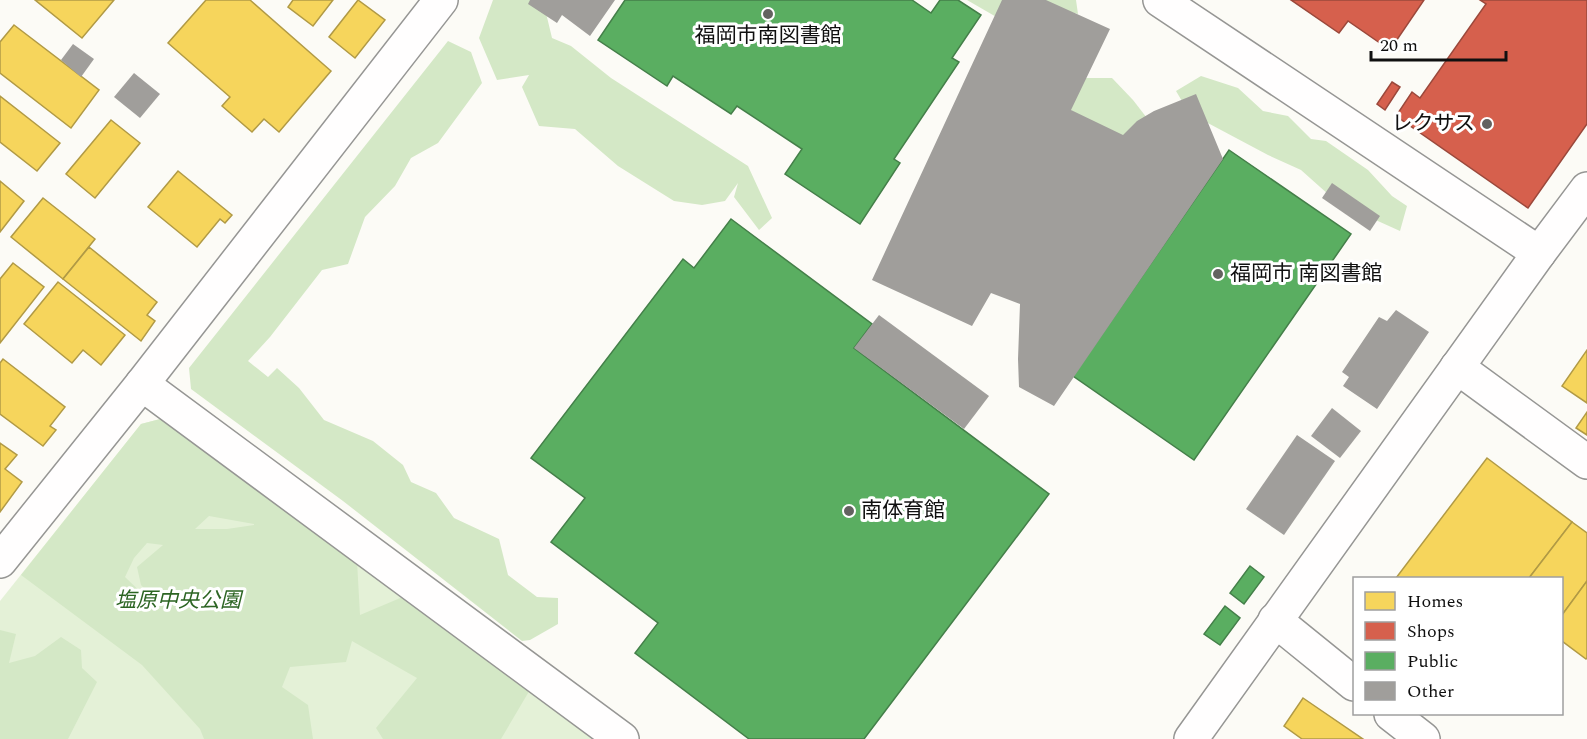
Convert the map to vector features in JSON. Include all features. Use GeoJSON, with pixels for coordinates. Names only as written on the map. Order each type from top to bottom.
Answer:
{"type":"FeatureCollection","features":[{"type":"Feature","properties":{"kind":"street"},"geometry":{"type":"LineString","coordinates":[[1160,0],[1539,253]]}},
{"type":"Feature","properties":{"kind":"street"},"geometry":{"type":"LineString","coordinates":[[0,561],[142,384],[435,2]]}},
{"type":"Feature","properties":{"kind":"street"},"geometry":{"type":"LineString","coordinates":[[1191,739],[1456,367],[1587,189]]}},
{"type":"Feature","properties":{"kind":"street"},"geometry":{"type":"LineString","coordinates":[[1456,367],[1587,462]]}},
{"type":"Feature","properties":{"kind":"street"},"geometry":{"type":"LineString","coordinates":[[142,384],[622,739]]}},
{"type":"Feature","properties":{"kind":"street"},"geometry":{"type":"LineString","coordinates":[[1275,620],[1353,683]]}},
{"type":"Feature","properties":{"kind":"street"},"geometry":{"type":"LineString","coordinates":[[1392,715],[1423,739]]}},
{"type":"Feature","properties":{"kind":"green space"},"geometry":{"type":"Polygon","coordinates":[[[493,0],[556,0],[546,13],[552,38],[571,46],[611,78],[748,166],[772,218],[759,230],[734,197],[738,183],[725,201],[702,205],[674,201],[618,166],[575,129],[539,126],[522,87],[529,75],[497,80],[479,38],[493,0]]]}},
{"type":"Feature","properties":{"kind":"green space"},"geometry":{"type":"Polygon","coordinates":[[[967,0],[1076,0],[1078,14],[1046,6],[1005,22],[967,0]]]}},
{"type":"Feature","properties":{"kind":"green space"},"geometry":{"type":"Polygon","coordinates":[[[448,41],[471,52],[482,83],[438,143],[411,158],[395,186],[365,217],[348,264],[322,270],[270,337],[248,361],[268,377],[277,368],[299,388],[324,420],[373,441],[403,465],[411,482],[436,493],[454,518],[499,539],[508,575],[537,597],[558,598],[558,624],[530,640],[522,641],[343,501],[191,389],[189,368],[448,41]]]}},
{"type":"Feature","properties":{"kind":"green space"},"geometry":{"type":"Polygon","coordinates":[[[1201,76],[1238,88],[1263,111],[1288,116],[1311,139],[1326,141],[1368,170],[1392,196],[1407,206],[1400,231],[1338,203],[1301,170],[1189,113],[1176,91],[1201,76]]]}},
{"type":"Feature","properties":{"kind":"green space"},"geometry":{"type":"Polygon","coordinates":[[[1075,78],[1112,78],[1133,100],[1157,131],[1138,158],[1047,93],[1075,78]]]}},
{"type":"Feature","properties":{"kind":"green space","name":"塩原中央公園"},"geometry":{"type":"Polygon","coordinates":[[[164,418],[603,739],[0,739],[0,601],[141,424],[164,418]]]}},
{"type":"Feature","properties":{"kind":"green space","name":"塩原中央公園"},"geometry":{"type":"Polygon","coordinates":[[[164,418],[357,561],[360,615],[405,596],[531,688],[501,739],[383,739],[376,728],[417,678],[352,641],[346,662],[290,667],[282,687],[308,705],[313,739],[204,739],[200,729],[142,665],[21,575],[141,424],[164,418]],[[209,516],[195,529],[227,529],[254,525],[254,524],[209,516]],[[147,543],[134,558],[125,577],[153,604],[158,603],[141,585],[137,567],[163,545],[147,543]]]}},
{"type":"Feature","properties":{"kind":"green space"},"geometry":{"type":"Polygon","coordinates":[[[0,630],[16,634],[9,663],[35,656],[61,637],[81,650],[82,668],[97,682],[68,739],[0,739],[0,630]]]}},
{"type":"Feature","properties":{"kind":"building: Homes"},"geometry":{"type":"Polygon","coordinates":[[[35,0],[114,0],[82,38],[35,0]]]}},
{"type":"Feature","properties":{"kind":"building: Homes"},"geometry":{"type":"Polygon","coordinates":[[[206,0],[250,0],[331,71],[279,132],[264,119],[252,132],[222,106],[230,97],[168,43],[206,0]]]}},
{"type":"Feature","properties":{"kind":"building: Homes"},"geometry":{"type":"Polygon","coordinates":[[[293,0],[333,0],[313,26],[288,7],[293,0]]]}},
{"type":"Feature","properties":{"kind":"building: Homes"},"geometry":{"type":"Polygon","coordinates":[[[358,0],[385,20],[355,58],[329,37],[358,0]]]}},
{"type":"Feature","properties":{"kind":"building: Homes"},"geometry":{"type":"Polygon","coordinates":[[[14,25],[99,90],[71,128],[0,73],[0,42],[14,25]]]}},
{"type":"Feature","properties":{"kind":"building: Homes"},"geometry":{"type":"Polygon","coordinates":[[[0,96],[60,143],[37,171],[0,142],[0,96]]]}},
{"type":"Feature","properties":{"kind":"building: Homes"},"geometry":{"type":"Polygon","coordinates":[[[111,120],[140,143],[95,198],[66,174],[111,120]]]}},
{"type":"Feature","properties":{"kind":"building: Homes"},"geometry":{"type":"Polygon","coordinates":[[[178,171],[232,215],[225,223],[220,219],[197,247],[148,207],[178,171]]]}},
{"type":"Feature","properties":{"kind":"building: Homes"},"geometry":{"type":"Polygon","coordinates":[[[0,181],[24,201],[0,232],[0,181]]]}},
{"type":"Feature","properties":{"kind":"building: Homes"},"geometry":{"type":"Polygon","coordinates":[[[43,198],[95,239],[63,279],[11,237],[43,198]]]}},
{"type":"Feature","properties":{"kind":"building: Homes"},"geometry":{"type":"Polygon","coordinates":[[[89,247],[157,302],[147,315],[155,321],[141,341],[63,279],[89,247]]]}},
{"type":"Feature","properties":{"kind":"building: Homes"},"geometry":{"type":"Polygon","coordinates":[[[13,263],[44,287],[0,343],[0,279],[13,263]]]}},
{"type":"Feature","properties":{"kind":"building: Homes"},"geometry":{"type":"Polygon","coordinates":[[[58,282],[125,335],[101,365],[83,350],[72,363],[24,324],[58,282]]]}},
{"type":"Feature","properties":{"kind":"building: Homes"},"geometry":{"type":"Polygon","coordinates":[[[1587,350],[1587,403],[1562,386],[1587,350]]]}},
{"type":"Feature","properties":{"kind":"building: Homes"},"geometry":{"type":"Polygon","coordinates":[[[3,359],[65,407],[50,426],[56,430],[43,446],[0,414],[0,363],[3,359]]]}},
{"type":"Feature","properties":{"kind":"building: Homes"},"geometry":{"type":"Polygon","coordinates":[[[1587,412],[1587,435],[1576,428],[1587,412]]]}},
{"type":"Feature","properties":{"kind":"building: Homes"},"geometry":{"type":"Polygon","coordinates":[[[0,443],[17,455],[5,469],[22,482],[0,512],[0,443]]]}},
{"type":"Feature","properties":{"kind":"building: Homes"},"geometry":{"type":"Polygon","coordinates":[[[1487,458],[1572,522],[1530,577],[1397,577],[1487,458]]]}},
{"type":"Feature","properties":{"kind":"building: Homes"},"geometry":{"type":"Polygon","coordinates":[[[1572,522],[1587,533],[1587,581],[1563,614],[1563,577],[1530,577],[1572,522]]]}},
{"type":"Feature","properties":{"kind":"building: Homes"},"geometry":{"type":"Polygon","coordinates":[[[1587,581],[1586,659],[1563,642],[1563,614],[1587,581]]]}},
{"type":"Feature","properties":{"kind":"building: Homes"},"geometry":{"type":"Polygon","coordinates":[[[1303,698],[1363,739],[1302,739],[1284,726],[1303,698]]]}},
{"type":"Feature","properties":{"kind":"building: Shops"},"geometry":{"type":"Polygon","coordinates":[[[1291,0],[1424,0],[1390,50],[1348,21],[1339,33],[1291,0]]]}},
{"type":"Feature","properties":{"kind":"building: Shops","name":"レクサス"},"geometry":{"type":"Polygon","coordinates":[[[1480,0],[1587,0],[1587,124],[1528,208],[1396,116],[1412,92],[1420,98],[1486,4],[1480,0]]]}},
{"type":"Feature","properties":{"kind":"building: Shops"},"geometry":{"type":"Polygon","coordinates":[[[1392,82],[1400,87],[1385,110],[1377,104],[1392,82]]]}},
{"type":"Feature","properties":{"kind":"building: Public"},"geometry":{"type":"Polygon","coordinates":[[[625,0],[912,0],[931,13],[940,0],[958,0],[981,15],[952,58],[959,62],[894,159],[900,163],[860,224],[785,174],[802,149],[737,106],[731,114],[673,76],[667,86],[598,40],[625,0]]]}},
{"type":"Feature","properties":{"kind":"building: Public"},"geometry":{"type":"Polygon","coordinates":[[[1229,150],[1351,234],[1194,460],[1073,376],[1229,150]]]}},
{"type":"Feature","properties":{"kind":"building: Public"},"geometry":{"type":"Polygon","coordinates":[[[731,219],[872,324],[854,348],[1049,494],[864,739],[749,739],[635,653],[658,623],[551,542],[585,498],[531,458],[683,259],[694,268],[731,219]]]}},
{"type":"Feature","properties":{"kind":"building: Public"},"geometry":{"type":"Polygon","coordinates":[[[1250,566],[1264,577],[1244,604],[1230,593],[1250,566]]]}},
{"type":"Feature","properties":{"kind":"building: Public"},"geometry":{"type":"Polygon","coordinates":[[[1225,606],[1240,618],[1220,645],[1204,634],[1225,606]]]}},
{"type":"Feature","properties":{"kind":"building: Other"},"geometry":{"type":"Polygon","coordinates":[[[530,0],[615,0],[590,36],[562,15],[557,23],[528,4],[530,0]]]}},
{"type":"Feature","properties":{"kind":"building: Other"},"geometry":{"type":"Polygon","coordinates":[[[1002,0],[1046,0],[1110,29],[1071,110],[1123,135],[1137,121],[1154,111],[1196,94],[1223,159],[1054,406],[1019,387],[1020,304],[991,293],[972,326],[872,280],[1002,0]]]}},
{"type":"Feature","properties":{"kind":"building: Other"},"geometry":{"type":"Polygon","coordinates":[[[73,44],[94,59],[81,77],[61,60],[73,44]]]}},
{"type":"Feature","properties":{"kind":"building: Other"},"geometry":{"type":"Polygon","coordinates":[[[134,73],[160,94],[140,118],[114,97],[134,73]]]}},
{"type":"Feature","properties":{"kind":"building: Other"},"geometry":{"type":"Polygon","coordinates":[[[1332,183],[1380,216],[1370,231],[1322,198],[1332,183]]]}},
{"type":"Feature","properties":{"kind":"building: Other"},"geometry":{"type":"Polygon","coordinates":[[[1396,310],[1429,332],[1377,409],[1343,386],[1349,377],[1342,372],[1379,317],[1387,321],[1396,310]]]}},
{"type":"Feature","properties":{"kind":"building: Other"},"geometry":{"type":"Polygon","coordinates":[[[879,315],[989,396],[964,429],[854,348],[879,315]]]}},
{"type":"Feature","properties":{"kind":"building: Other"},"geometry":{"type":"Polygon","coordinates":[[[1332,408],[1361,431],[1340,458],[1311,436],[1332,408]]]}},
{"type":"Feature","properties":{"kind":"building: Other"},"geometry":{"type":"Polygon","coordinates":[[[1297,435],[1335,461],[1284,535],[1246,509],[1297,435]]]}},
{"type":"Feature","properties":{"kind":"place","name":"福岡市南図書館"},"geometry":{"type":"Point","coordinates":[768,14]}},
{"type":"Feature","properties":{"kind":"place","name":"レクサス"},"geometry":{"type":"Point","coordinates":[1487,124]}},
{"type":"Feature","properties":{"kind":"place","name":"福岡市 南図書館"},"geometry":{"type":"Point","coordinates":[1218,274]}},
{"type":"Feature","properties":{"kind":"place","name":"南体育館"},"geometry":{"type":"Point","coordinates":[849,511]}}]}
